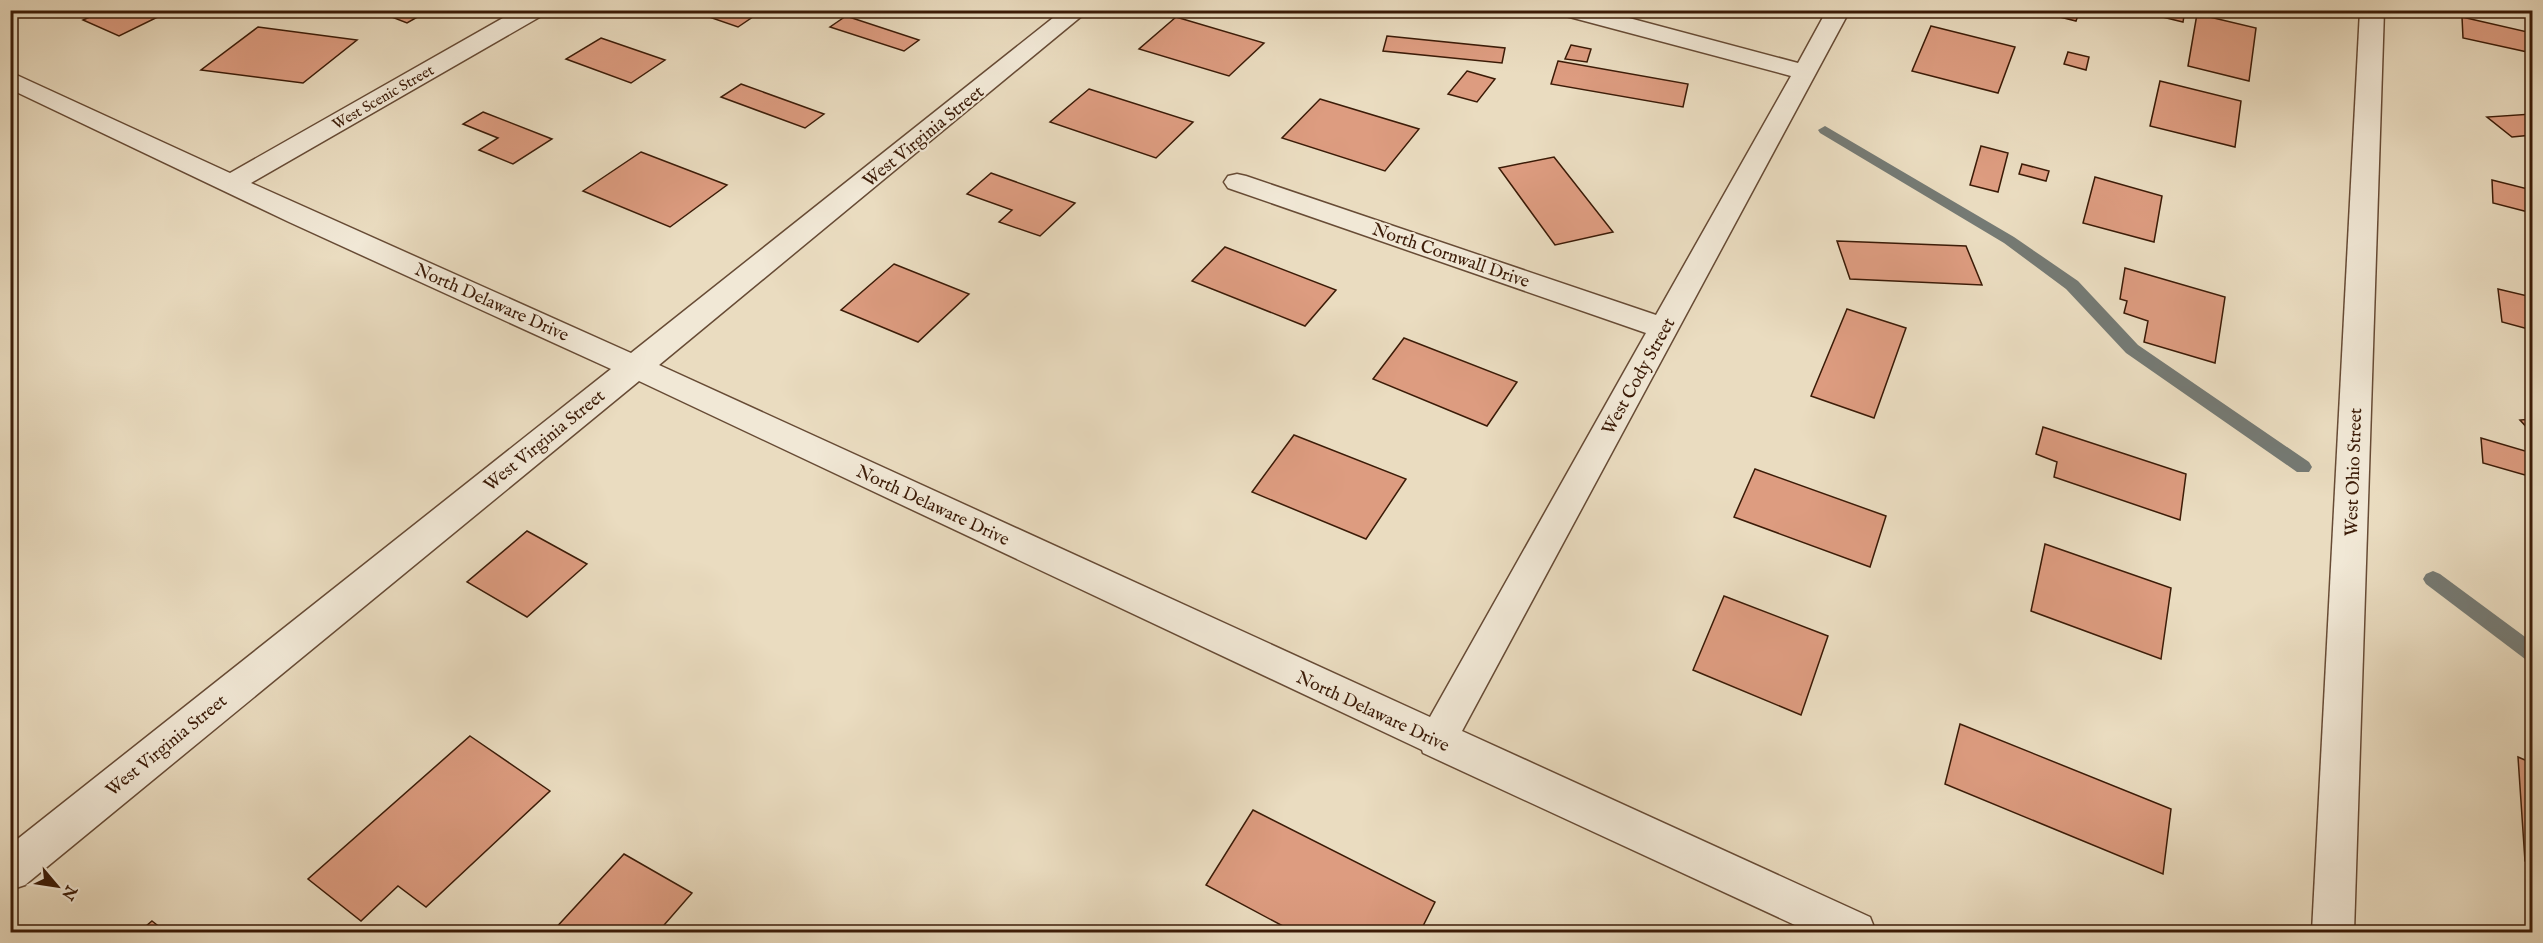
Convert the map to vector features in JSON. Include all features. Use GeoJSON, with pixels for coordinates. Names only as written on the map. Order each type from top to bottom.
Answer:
{"type":"FeatureCollection","features":[{"type":"Feature","properties":{"kind":"street","name":"West Scenic Street"},"geometry":{"type":"LineString","coordinates":[[231,183],[536,10]]}},
{"type":"Feature","properties":{"kind":"street","name":"West Virginia Street"},"geometry":{"type":"LineString","coordinates":[[10,871],[1078,10]]}},
{"type":"Feature","properties":{"kind":"street"},"geometry":{"type":"LineString","coordinates":[[1570,10],[1805,72]]}},
{"type":"Feature","properties":{"kind":"street","name":"West Cody Street"},"geometry":{"type":"LineString","coordinates":[[1437,741],[1839,10]]}},
{"type":"Feature","properties":{"kind":"street","name":"West Ohio Street"},"geometry":{"type":"LineString","coordinates":[[2333,933],[2372,10]]}},
{"type":"Feature","properties":{"kind":"street","name":"North Delaware Drive"},"geometry":{"type":"LineString","coordinates":[[10,79],[1855,933]]}},
{"type":"Feature","properties":{"kind":"street","name":"North Cornwall Drive"},"geometry":{"type":"LineString","coordinates":[[1237,182],[1664,328]]}},
{"type":"Feature","properties":{"kind":"building"},"geometry":{"type":"Polygon","coordinates":[[[105,10],[172,10],[119,36],[83,20],[105,10]]]}},
{"type":"Feature","properties":{"kind":"building"},"geometry":{"type":"Polygon","coordinates":[[[374,10],[430,10],[407,23],[374,10]]]}},
{"type":"Feature","properties":{"kind":"building"},"geometry":{"type":"Polygon","coordinates":[[[689,10],[763,10],[738,27],[689,10]]]}},
{"type":"Feature","properties":{"kind":"building"},"geometry":{"type":"Polygon","coordinates":[[[2032,10],[2080,10],[2076,21],[2032,10]]]}},
{"type":"Feature","properties":{"kind":"building"},"geometry":{"type":"Polygon","coordinates":[[[2159,10],[2185,10],[2183,22],[2158,16],[2159,10]]]}},
{"type":"Feature","properties":{"kind":"building"},"geometry":{"type":"Polygon","coordinates":[[[2197,14],[2256,28],[2249,81],[2188,66],[2197,14]]]}},
{"type":"Feature","properties":{"kind":"building"},"geometry":{"type":"Polygon","coordinates":[[[846,16],[919,40],[904,51],[830,27],[846,16]]]}},
{"type":"Feature","properties":{"kind":"building"},"geometry":{"type":"Polygon","coordinates":[[[1176,17],[1264,43],[1229,76],[1139,49],[1176,17]]]}},
{"type":"Feature","properties":{"kind":"building"},"geometry":{"type":"Polygon","coordinates":[[[2462,17],[2532,33],[2532,53],[2463,38],[2462,17]]]}},
{"type":"Feature","properties":{"kind":"building"},"geometry":{"type":"Polygon","coordinates":[[[1931,26],[2015,47],[1998,93],[1912,71],[1931,26]]]}},
{"type":"Feature","properties":{"kind":"building"},"geometry":{"type":"Polygon","coordinates":[[[258,27],[357,40],[303,83],[201,70],[258,27]]]}},
{"type":"Feature","properties":{"kind":"building"},"geometry":{"type":"Polygon","coordinates":[[[1387,36],[1505,48],[1502,63],[1383,51],[1387,36]]]}},
{"type":"Feature","properties":{"kind":"building"},"geometry":{"type":"Polygon","coordinates":[[[601,38],[665,60],[631,83],[566,59],[601,38]]]}},
{"type":"Feature","properties":{"kind":"building"},"geometry":{"type":"Polygon","coordinates":[[[1571,45],[1591,49],[1587,62],[1565,59],[1571,45]]]}},
{"type":"Feature","properties":{"kind":"building"},"geometry":{"type":"Polygon","coordinates":[[[2068,52],[2089,57],[2086,70],[2064,64],[2068,52]]]}},
{"type":"Feature","properties":{"kind":"building"},"geometry":{"type":"Polygon","coordinates":[[[1558,61],[1688,84],[1683,107],[1551,84],[1558,61]]]}},
{"type":"Feature","properties":{"kind":"building"},"geometry":{"type":"Polygon","coordinates":[[[1467,71],[1495,79],[1477,102],[1448,94],[1467,71]]]}},
{"type":"Feature","properties":{"kind":"building"},"geometry":{"type":"Polygon","coordinates":[[[2160,81],[2241,101],[2235,147],[2150,126],[2160,81]]]}},
{"type":"Feature","properties":{"kind":"building"},"geometry":{"type":"Polygon","coordinates":[[[741,84],[824,114],[805,128],[721,97],[741,84]]]}},
{"type":"Feature","properties":{"kind":"building"},"geometry":{"type":"Polygon","coordinates":[[[1089,89],[1193,122],[1156,158],[1050,122],[1089,89]]]}},
{"type":"Feature","properties":{"kind":"building"},"geometry":{"type":"Polygon","coordinates":[[[1320,99],[1419,129],[1385,171],[1282,138],[1320,99]]]}},
{"type":"Feature","properties":{"kind":"building"},"geometry":{"type":"Polygon","coordinates":[[[483,112],[552,139],[513,164],[479,150],[498,138],[463,124],[483,112]]]}},
{"type":"Feature","properties":{"kind":"building"},"geometry":{"type":"Polygon","coordinates":[[[2532,114],[2532,135],[2512,137],[2487,117],[2532,114]]]}},
{"type":"Feature","properties":{"kind":"building"},"geometry":{"type":"Polygon","coordinates":[[[1981,146],[2008,153],[1998,192],[1970,185],[1981,146]]]}},
{"type":"Feature","properties":{"kind":"building"},"geometry":{"type":"Polygon","coordinates":[[[641,152],[727,185],[670,227],[583,191],[641,152]]]}},
{"type":"Feature","properties":{"kind":"building"},"geometry":{"type":"Polygon","coordinates":[[[1554,157],[1613,232],[1555,245],[1499,168],[1554,157]]]}},
{"type":"Feature","properties":{"kind":"building"},"geometry":{"type":"Polygon","coordinates":[[[2022,164],[2049,171],[2046,181],[2019,174],[2022,164]]]}},
{"type":"Feature","properties":{"kind":"building"},"geometry":{"type":"Polygon","coordinates":[[[991,173],[1075,203],[1040,236],[999,222],[1012,210],[967,194],[991,173]]]}},
{"type":"Feature","properties":{"kind":"building"},"geometry":{"type":"Polygon","coordinates":[[[2095,177],[2162,196],[2154,242],[2083,223],[2095,177]]]}},
{"type":"Feature","properties":{"kind":"building"},"geometry":{"type":"Polygon","coordinates":[[[2492,180],[2532,190],[2532,213],[2493,203],[2492,180]]]}},
{"type":"Feature","properties":{"kind":"building"},"geometry":{"type":"Polygon","coordinates":[[[1837,241],[1966,246],[1982,285],[1850,279],[1837,241]]]}},
{"type":"Feature","properties":{"kind":"building"},"geometry":{"type":"Polygon","coordinates":[[[1225,247],[1336,290],[1305,326],[1192,281],[1225,247]]]}},
{"type":"Feature","properties":{"kind":"building"},"geometry":{"type":"Polygon","coordinates":[[[894,264],[969,294],[918,342],[841,310],[894,264]]]}},
{"type":"Feature","properties":{"kind":"building"},"geometry":{"type":"Polygon","coordinates":[[[2125,268],[2225,297],[2215,363],[2144,342],[2148,321],[2124,313],[2127,301],[2120,299],[2125,268]]]}},
{"type":"Feature","properties":{"kind":"building"},"geometry":{"type":"Polygon","coordinates":[[[2498,289],[2532,297],[2532,330],[2502,322],[2498,289]]]}},
{"type":"Feature","properties":{"kind":"building"},"geometry":{"type":"Polygon","coordinates":[[[1847,309],[1906,328],[1874,418],[1811,396],[1847,309]]]}},
{"type":"Feature","properties":{"kind":"building"},"geometry":{"type":"Polygon","coordinates":[[[1404,338],[1517,382],[1487,426],[1373,379],[1404,338]]]}},
{"type":"Feature","properties":{"kind":"building"},"geometry":{"type":"Polygon","coordinates":[[[2532,419],[2532,433],[2520,420],[2532,419]]]}},
{"type":"Feature","properties":{"kind":"building"},"geometry":{"type":"Polygon","coordinates":[[[2043,427],[2186,474],[2180,520],[2054,477],[2057,462],[2036,454],[2043,427]]]}},
{"type":"Feature","properties":{"kind":"building"},"geometry":{"type":"Polygon","coordinates":[[[1294,435],[1406,479],[1366,539],[1252,492],[1294,435]]]}},
{"type":"Feature","properties":{"kind":"building"},"geometry":{"type":"Polygon","coordinates":[[[2481,438],[2532,453],[2532,477],[2483,463],[2481,438]]]}},
{"type":"Feature","properties":{"kind":"building"},"geometry":{"type":"Polygon","coordinates":[[[1755,469],[1886,516],[1870,567],[1734,517],[1755,469]]]}},
{"type":"Feature","properties":{"kind":"building"},"geometry":{"type":"Polygon","coordinates":[[[527,531],[587,564],[527,617],[467,582],[527,531]]]}},
{"type":"Feature","properties":{"kind":"building"},"geometry":{"type":"Polygon","coordinates":[[[2045,544],[2171,588],[2161,659],[2031,611],[2045,544]]]}},
{"type":"Feature","properties":{"kind":"building"},"geometry":{"type":"Polygon","coordinates":[[[1724,596],[1828,636],[1801,715],[1693,670],[1724,596]]]}},
{"type":"Feature","properties":{"kind":"building"},"geometry":{"type":"Polygon","coordinates":[[[1960,724],[2171,809],[2163,874],[1945,784],[1960,724]]]}},
{"type":"Feature","properties":{"kind":"building"},"geometry":{"type":"Polygon","coordinates":[[[470,736],[550,791],[426,907],[398,886],[361,921],[308,879],[470,736]]]}},
{"type":"Feature","properties":{"kind":"building"},"geometry":{"type":"Polygon","coordinates":[[[2518,757],[2532,763],[2532,864],[2525,861],[2518,757]]]}},
{"type":"Feature","properties":{"kind":"building"},"geometry":{"type":"Polygon","coordinates":[[[1253,810],[1435,902],[1420,932],[1294,932],[1206,885],[1253,810]]]}},
{"type":"Feature","properties":{"kind":"building"},"geometry":{"type":"Polygon","coordinates":[[[624,854],[692,893],[658,932],[552,932],[624,854]]]}},
{"type":"Feature","properties":{"kind":"building"},"geometry":{"type":"Polygon","coordinates":[[[152,921],[166,932],[139,932],[152,921]]]}},
{"type":"Feature","properties":{"kind":"waterway"},"geometry":{"type":"LineString","coordinates":[[1825,130],[2009,240],[2072,285],[2132,349],[2303,467]]}},
{"type":"Feature","properties":{"kind":"waterway"},"geometry":{"type":"LineString","coordinates":[[2433,579],[2532,653]]}}]}
